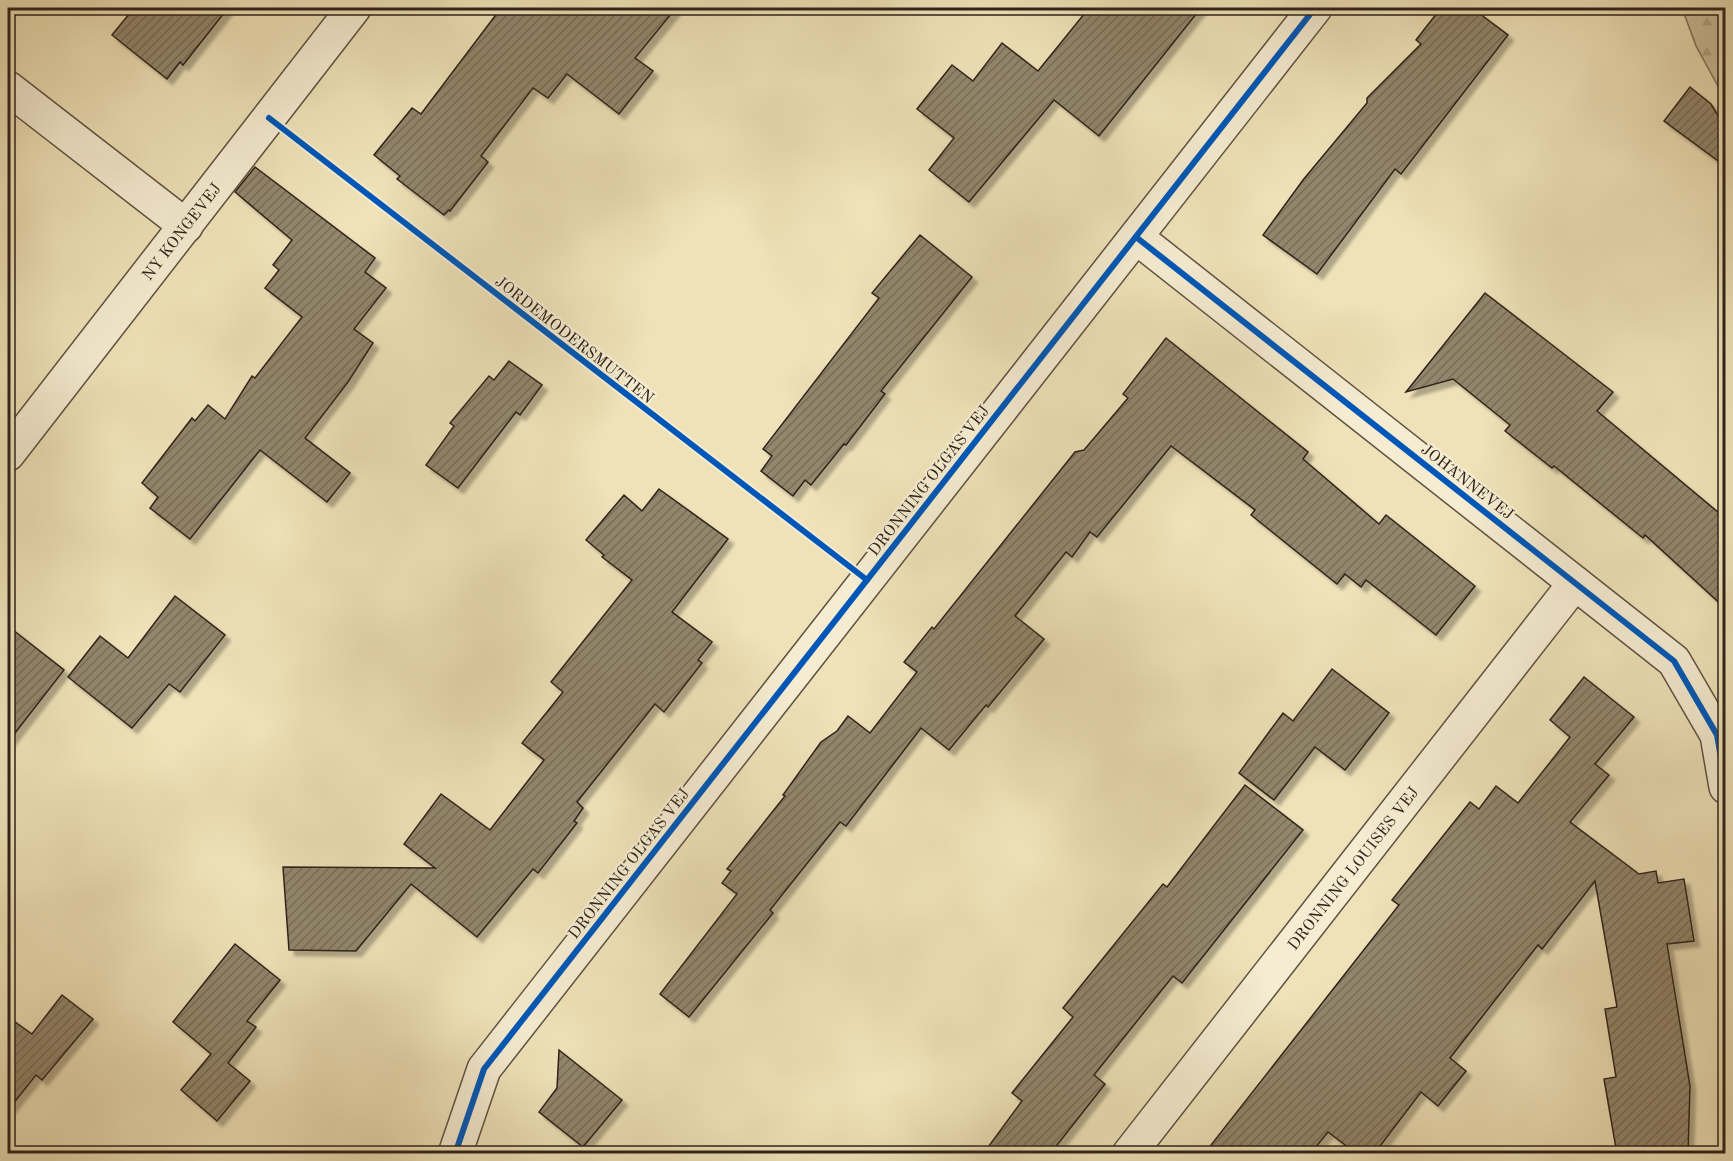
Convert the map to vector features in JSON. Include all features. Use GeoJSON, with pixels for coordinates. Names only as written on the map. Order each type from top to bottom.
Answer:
{"type":"FeatureCollection","features":[{"type":"Feature","properties":{"kind":"street","name":"NY KONGEVEJ"},"geometry":{"type":"LineString","coordinates":[[8,454],[354,8]]}},
{"type":"Feature","properties":{"kind":"street","name":"DRONNING OLGAS VEJ"},"geometry":{"type":"LineString","coordinates":[[455,1154],[484,1069],[1315,8]]}},
{"type":"Feature","properties":{"kind":"street"},"geometry":{"type":"LineString","coordinates":[[8,88],[186,226]]}},
{"type":"Feature","properties":{"kind":"street","name":"JOHANNEVEJ"},"geometry":{"type":"LineString","coordinates":[[1136,237],[1674,661],[1717,735],[1725,786]]}},
{"type":"Feature","properties":{"kind":"street","name":"DRONNING LOUISES VEJ"},"geometry":{"type":"LineString","coordinates":[[1129,1154],[1575,583]]}},
{"type":"Feature","properties":{"kind":"green space"},"geometry":{"type":"Polygon","coordinates":[[[1682,8],[1725,8],[1725,99],[1696,46],[1682,8]]]}},
{"type":"Feature","properties":{"kind":"building"},"geometry":{"type":"Polygon","coordinates":[[[134,8],[228,8],[183,65],[180,62],[167,79],[112,35],[134,8]]]}},
{"type":"Feature","properties":{"kind":"building"},"geometry":{"type":"Polygon","coordinates":[[[501,8],[676,8],[635,58],[653,71],[619,114],[567,74],[548,98],[533,88],[481,156],[488,162],[450,211],[444,215],[397,179],[400,176],[374,155],[412,108],[421,114],[501,8]]]}},
{"type":"Feature","properties":{"kind":"building"},"geometry":{"type":"Polygon","coordinates":[[[1089,8],[1201,8],[1099,136],[1054,100],[969,202],[929,170],[954,138],[917,109],[952,65],[973,81],[1002,43],[1038,71],[1089,8]]]}},
{"type":"Feature","properties":{"kind":"building"},"geometry":{"type":"Polygon","coordinates":[[[1441,8],[1472,8],[1508,35],[1401,174],[1395,169],[1317,274],[1263,235],[1303,180],[1367,103],[1367,98],[1421,44],[1416,40],[1441,8]]]}},
{"type":"Feature","properties":{"kind":"building"},"geometry":{"type":"Polygon","coordinates":[[[1690,87],[1711,104],[1725,127],[1725,166],[1664,121],[1690,87]]]}},
{"type":"Feature","properties":{"kind":"building"},"geometry":{"type":"Polygon","coordinates":[[[255,167],[375,258],[365,272],[386,288],[354,329],[373,343],[348,382],[305,438],[350,473],[327,502],[260,450],[190,539],[150,508],[158,497],[142,483],[192,418],[195,421],[208,405],[225,419],[252,376],[255,378],[302,317],[265,288],[279,270],[273,265],[292,240],[235,192],[255,167]]]}},
{"type":"Feature","properties":{"kind":"building"},"geometry":{"type":"Polygon","coordinates":[[[920,235],[972,277],[881,391],[885,394],[846,445],[844,444],[811,485],[805,480],[793,496],[761,471],[772,456],[763,449],[879,298],[872,293],[920,235]]]}},
{"type":"Feature","properties":{"kind":"building"},"geometry":{"type":"Polygon","coordinates":[[[1485,293],[1613,392],[1597,411],[1725,518],[1725,608],[1645,535],[1643,538],[1554,466],[1552,468],[1505,431],[1510,425],[1453,379],[1406,392],[1485,293]]]}},
{"type":"Feature","properties":{"kind":"building"},"geometry":{"type":"Polygon","coordinates":[[[1166,338],[1308,452],[1303,459],[1379,524],[1386,515],[1475,586],[1436,635],[1366,580],[1361,587],[1345,574],[1337,584],[1251,515],[1255,510],[1171,446],[1097,537],[1090,532],[1072,557],[1066,552],[1015,616],[1044,639],[988,707],[986,705],[949,750],[921,728],[846,826],[840,822],[770,910],[773,913],[689,1017],[660,994],[737,894],[722,883],[731,871],[727,869],[785,796],[783,795],[821,742],[837,731],[848,716],[870,733],[917,672],[904,662],[932,627],[934,629],[1075,452],[1084,450],[1128,398],[1123,394],[1166,338]]]}},
{"type":"Feature","properties":{"kind":"building"},"geometry":{"type":"Polygon","coordinates":[[[509,361],[542,385],[520,415],[516,412],[458,488],[426,465],[454,426],[450,423],[489,376],[494,380],[509,361]]]}},
{"type":"Feature","properties":{"kind":"building"},"geometry":{"type":"Polygon","coordinates":[[[659,489],[728,539],[672,612],[712,642],[698,660],[702,663],[664,712],[655,704],[577,802],[583,808],[574,821],[577,823],[538,873],[533,869],[477,937],[411,884],[356,951],[289,950],[283,867],[435,868],[404,844],[441,794],[490,830],[544,760],[522,743],[563,692],[551,682],[632,580],[602,557],[604,555],[586,540],[624,495],[642,511],[659,489]]]}},
{"type":"Feature","properties":{"kind":"building"},"geometry":{"type":"Polygon","coordinates":[[[175,596],[225,635],[180,692],[169,684],[132,728],[68,677],[100,636],[128,658],[175,596]]]}},
{"type":"Feature","properties":{"kind":"building"},"geometry":{"type":"Polygon","coordinates":[[[8,626],[64,670],[8,742],[8,626]]]}},
{"type":"Feature","properties":{"kind":"building"},"geometry":{"type":"Polygon","coordinates":[[[1332,669],[1389,713],[1345,770],[1315,747],[1274,800],[1239,773],[1283,713],[1293,721],[1332,669]]]}},
{"type":"Feature","properties":{"kind":"building"},"geometry":{"type":"Polygon","coordinates":[[[1584,677],[1634,717],[1595,764],[1609,775],[1570,822],[1639,874],[1656,871],[1658,883],[1684,879],[1694,941],[1667,944],[1690,1086],[1688,1154],[1617,1154],[1604,1079],[1616,1077],[1605,1009],[1617,1007],[1595,881],[1542,949],[1538,945],[1450,1058],[1466,1071],[1438,1106],[1421,1092],[1374,1154],[1357,1154],[1328,1132],[1310,1154],[1204,1154],[1399,905],[1392,900],[1470,802],[1479,809],[1496,786],[1518,803],[1570,737],[1550,720],[1584,677]]]}},
{"type":"Feature","properties":{"kind":"building"},"geometry":{"type":"Polygon","coordinates":[[[1245,785],[1303,830],[1182,983],[1173,976],[1094,1075],[1105,1084],[1050,1154],[983,1154],[1022,1101],[1012,1093],[1073,1017],[1063,1008],[1163,884],[1167,887],[1245,785]]]}},
{"type":"Feature","properties":{"kind":"building"},"geometry":{"type":"Polygon","coordinates":[[[235,944],[280,980],[247,1021],[256,1027],[228,1063],[250,1081],[217,1121],[181,1090],[211,1054],[173,1022],[235,944]]]}},
{"type":"Feature","properties":{"kind":"building"},"geometry":{"type":"Polygon","coordinates":[[[62,995],[93,1019],[42,1080],[36,1075],[8,1110],[8,1017],[32,1034],[62,995]]]}},
{"type":"Feature","properties":{"kind":"building"},"geometry":{"type":"Polygon","coordinates":[[[559,1050],[622,1100],[583,1147],[539,1112],[557,1088],[559,1050]]]}},
{"type":"Feature","properties":{"kind":"cycle path"},"geometry":{"type":"LineString","coordinates":[[455,1154],[484,1069],[1315,8]]}},
{"type":"Feature","properties":{"kind":"cycle path","name":"JORDEMODERSMUTTEN"},"geometry":{"type":"LineString","coordinates":[[269,118],[867,580]]}},
{"type":"Feature","properties":{"kind":"cycle path"},"geometry":{"type":"LineString","coordinates":[[1136,237],[1674,661],[1717,735],[1726,787]]}}]}
